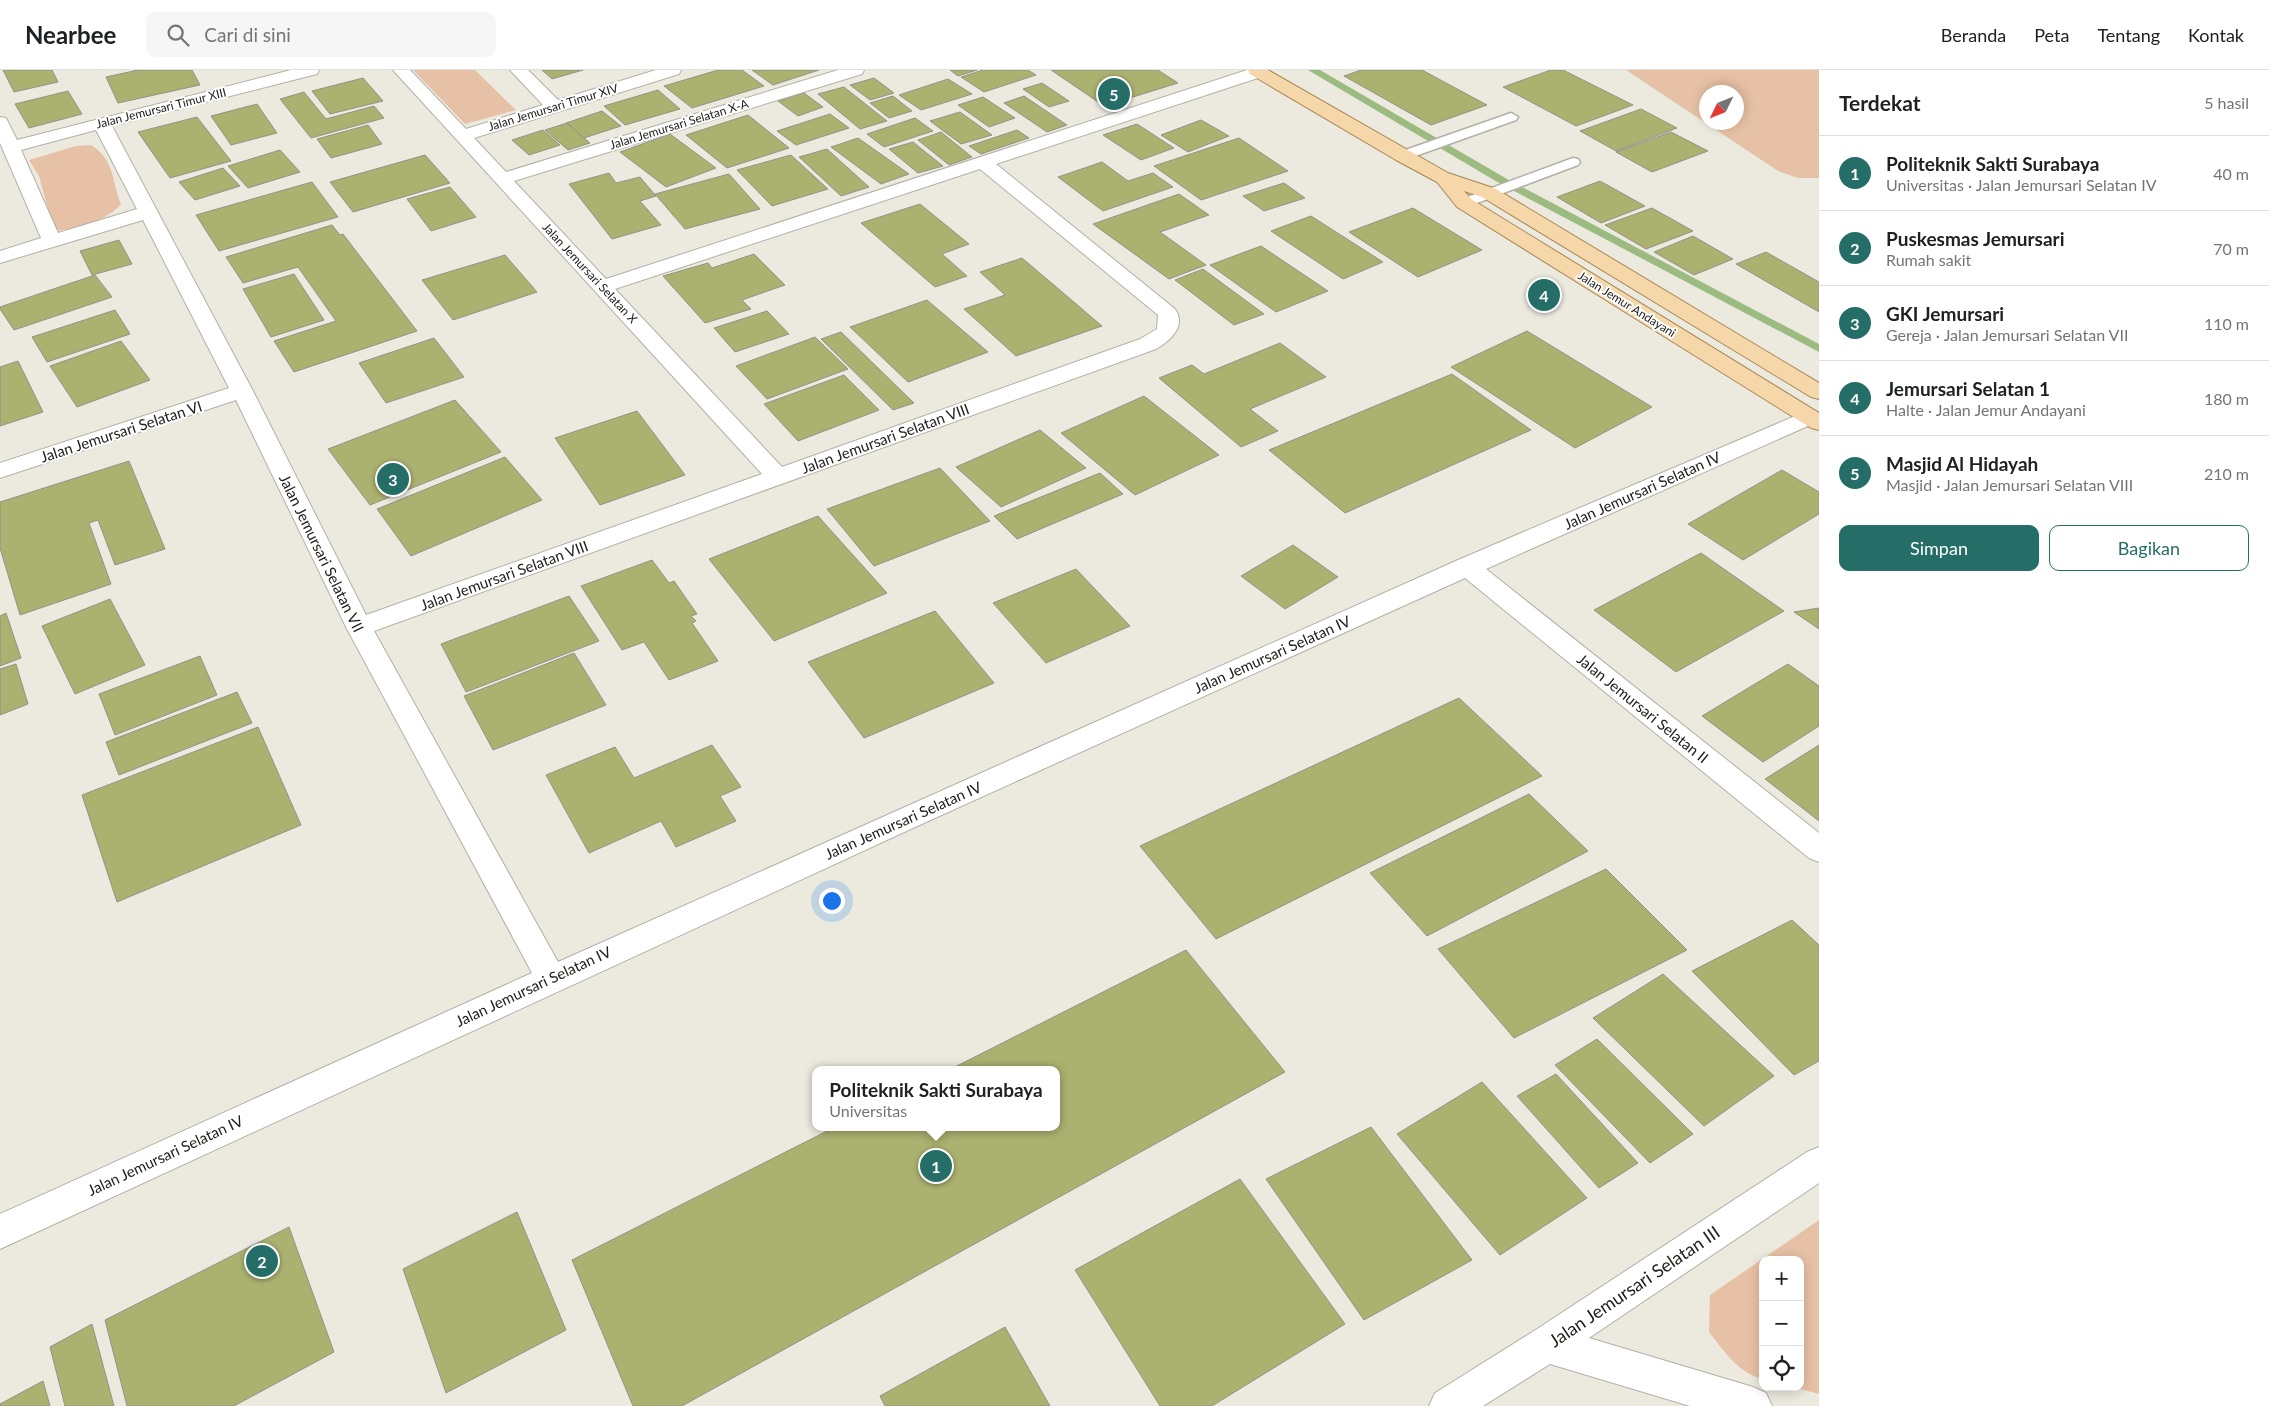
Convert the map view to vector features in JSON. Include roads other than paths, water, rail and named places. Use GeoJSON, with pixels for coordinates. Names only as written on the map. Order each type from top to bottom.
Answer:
{"type":"FeatureCollection","features":[{"type":"Feature","properties":{"kind":"main road","name":"Jalan Jemur Andayani"},"geometry":{"type":"LineString","coordinates":[[1257,71],[1441,177],[1495,191],[1819,392]]}},
{"type":"Feature","properties":{"kind":"main road","name":"Jalan Jemur Andayani"},"geometry":{"type":"LineString","coordinates":[[1441,177],[1464,203],[1814,420]]}},
{"type":"Feature","properties":{"kind":"street","name":"Jalan Jemursari Timur XIII"},"geometry":{"type":"LineString","coordinates":[[11,147],[102,124],[261,76],[312,70]]}},
{"type":"Feature","properties":{"kind":"street","name":"Jalan Jemursari Selatan X"},"geometry":{"type":"LineString","coordinates":[[401,70],[778,477]]}},
{"type":"Feature","properties":{"kind":"street"},"geometry":{"type":"LineString","coordinates":[[518,70],[555,107]]}},
{"type":"Feature","properties":{"kind":"street","name":"Jalan Jemursari Timur XIV"},"geometry":{"type":"LineString","coordinates":[[463,136],[672,70]]}},
{"type":"Feature","properties":{"kind":"street","name":"Jalan Jemursari Selatan X-A"},"geometry":{"type":"LineString","coordinates":[[502,179],[856,70]]}},
{"type":"Feature","properties":{"kind":"street"},"geometry":{"type":"LineString","coordinates":[[602,287],[1257,71]]}},
{"type":"Feature","properties":{"kind":"street"},"geometry":{"type":"LineString","coordinates":[[0,122],[52,242]]}},
{"type":"Feature","properties":{"kind":"street","name":"Jalan Jemursari Selatan VII"},"geometry":{"type":"LineString","coordinates":[[102,124],[242,391],[358,627],[551,978]]}},
{"type":"Feature","properties":{"kind":"street","name":"Jalan Jemursari Selatan VIII"},"geometry":{"type":"LineString","coordinates":[[358,627],[1148,344],[1160,338],[1168,330],[1170,322],[1168,313],[983,162]]}},
{"type":"Feature","properties":{"kind":"street"},"geometry":{"type":"LineString","coordinates":[[0,257],[149,212]]}},
{"type":"Feature","properties":{"kind":"street","name":"Jalan Jemursari Selatan VI"},"geometry":{"type":"LineString","coordinates":[[0,471],[242,391]]}},
{"type":"Feature","properties":{"kind":"street","name":"Jalan Jemursari Selatan IV"},"geometry":{"type":"LineString","coordinates":[[0,1232],[551,978],[1467,566],[1814,420]]}},
{"type":"Feature","properties":{"kind":"street","name":"Jalan Jemursari Selatan II"},"geometry":{"type":"LineString","coordinates":[[1467,566],[1819,850]]}},
{"type":"Feature","properties":{"kind":"street","name":"Jalan Jemursari Selatan III"},"geometry":{"type":"LineString","coordinates":[[1448,1406],[1548,1344],[1819,1163]]}},
{"type":"Feature","properties":{"kind":"street"},"geometry":{"type":"LineString","coordinates":[[1548,1344],[1753,1406]]}},
{"type":"Feature","properties":{"kind":"lane"},"geometry":{"type":"LineString","coordinates":[[1402,156],[1447,138],[1511,117]]}},
{"type":"Feature","properties":{"kind":"lane"},"geometry":{"type":"LineString","coordinates":[[1464,203],[1573,162]]}},
{"type":"Feature","properties":{"kind":"waterway"},"geometry":{"type":"LineString","coordinates":[[1313,70],[1503,181],[1819,349]]}},
{"type":"Feature","properties":{"kind":"place","name":"Masjid Al Hidayah"},"geometry":{"type":"Point","coordinates":[1114,94]}},
{"type":"Feature","properties":{"kind":"place","name":"Jemursari Selatan 1"},"geometry":{"type":"Point","coordinates":[1544,295]}},
{"type":"Feature","properties":{"kind":"place","name":"GKI Jemursari"},"geometry":{"type":"Point","coordinates":[393,479]}},
{"type":"Feature","properties":{"kind":"place","name":"Politeknik Sakti Surabaya"},"geometry":{"type":"Point","coordinates":[936,1166]}},
{"type":"Feature","properties":{"kind":"place","name":"Puskesmas Jemursari"},"geometry":{"type":"Point","coordinates":[262,1261]}}]}
